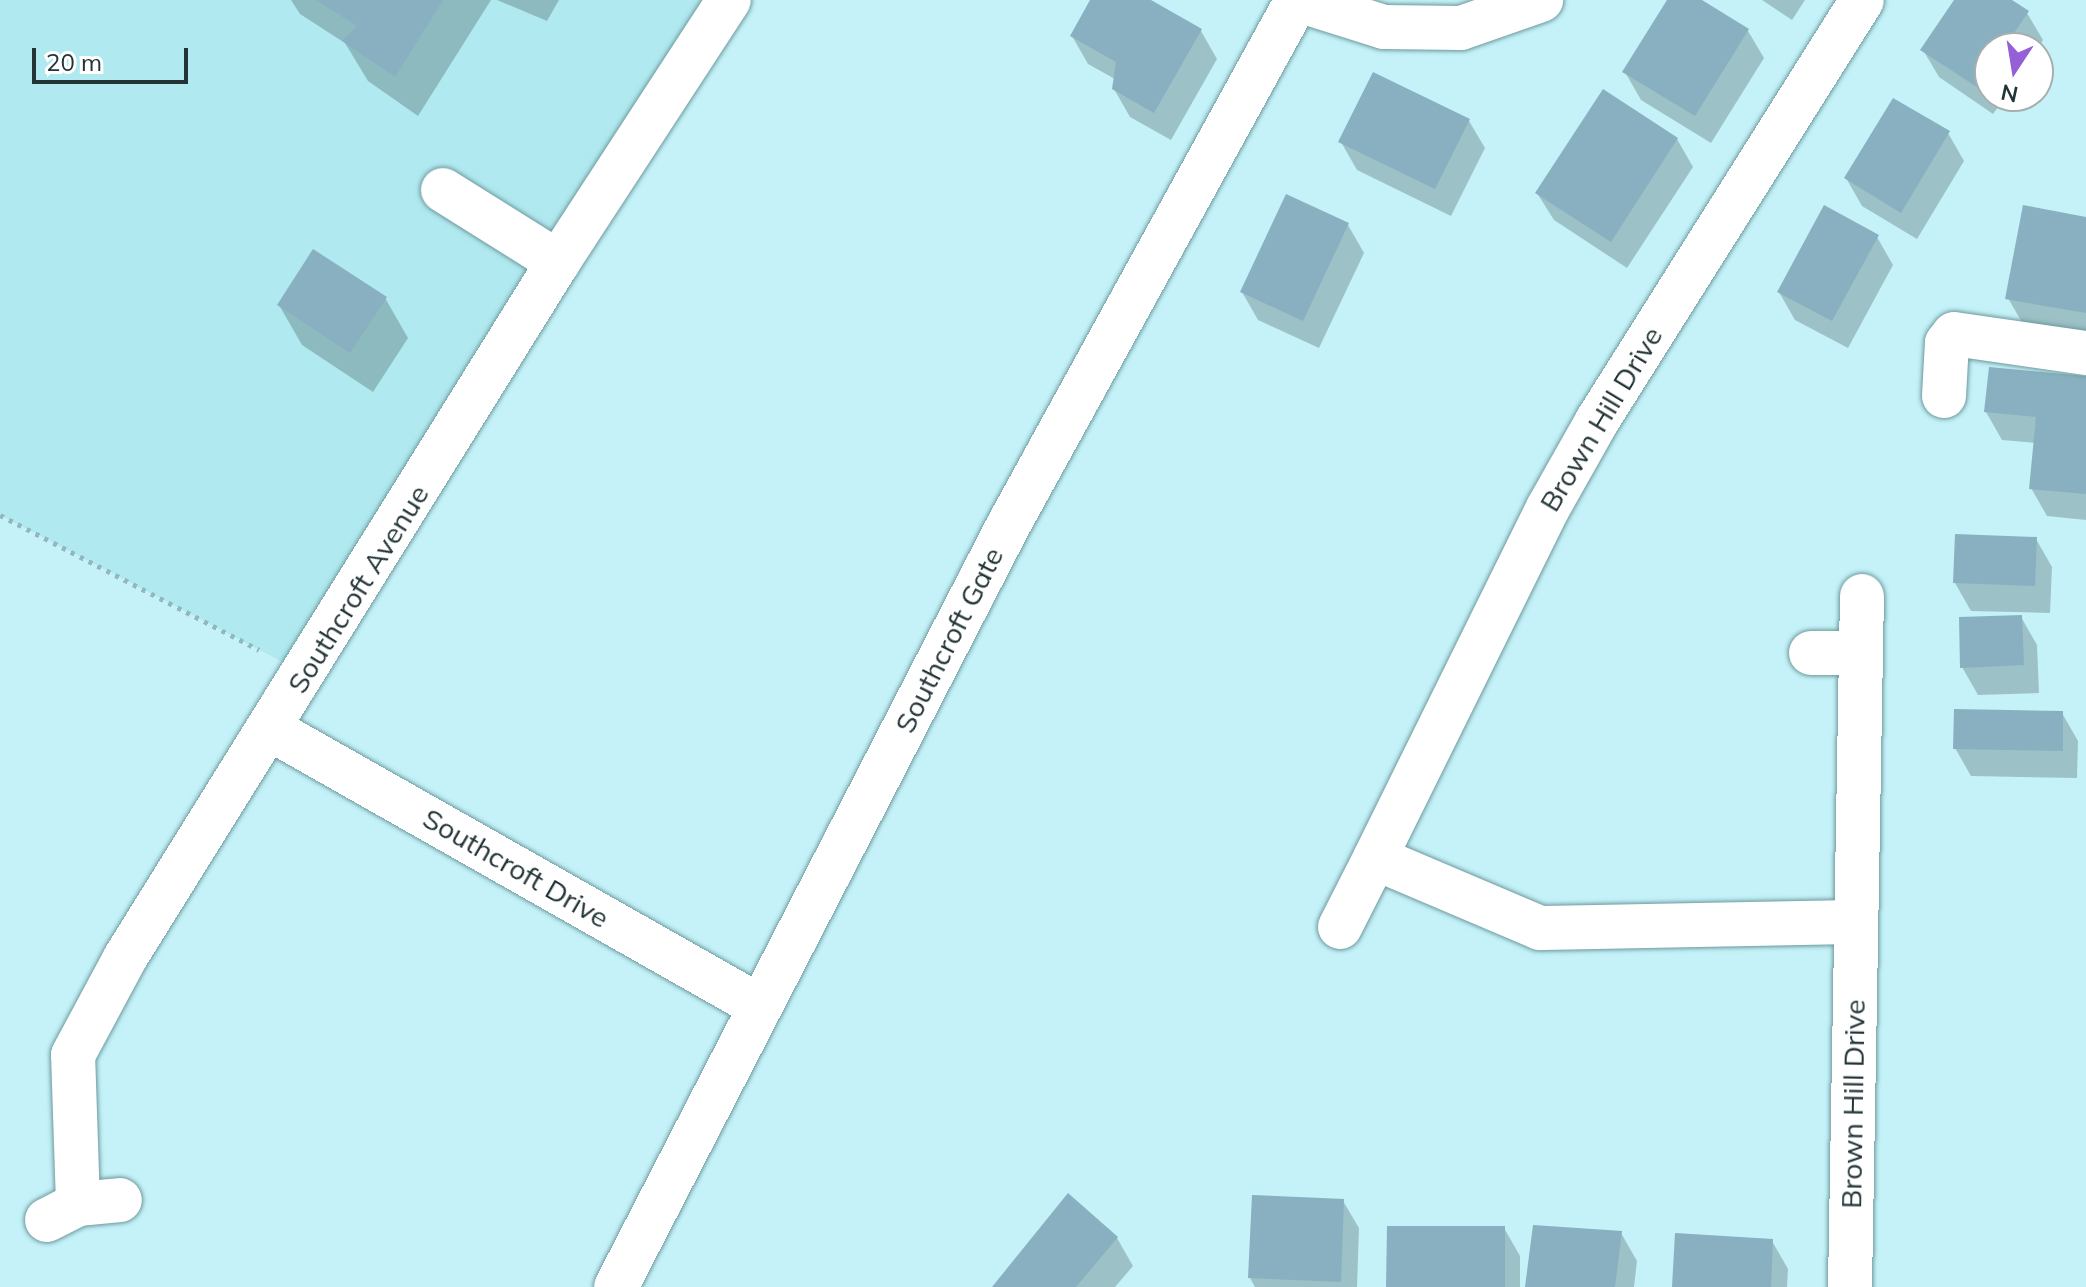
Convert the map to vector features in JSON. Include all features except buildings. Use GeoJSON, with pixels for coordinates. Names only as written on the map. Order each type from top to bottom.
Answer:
{"type":"FeatureCollection","features":[{"type":"Feature","properties":{"kind":"street","name":"Southcroft Avenue"},"geometry":{"type":"LineString","coordinates":[[120,1200],[62,1212],[73,1055],[125,958],[272,730],[558,262],[729,0]]}},
{"type":"Feature","properties":{"kind":"street"},"geometry":{"type":"LineString","coordinates":[[1297,0],[1384,27],[1461,28],[1541,0]]}},
{"type":"Feature","properties":{"kind":"street","name":"Southcroft Gate"},"geometry":{"type":"LineString","coordinates":[[616,1287],[1009,524],[1297,0]]}},
{"type":"Feature","properties":{"kind":"street","name":"Brown Hill Drive"},"geometry":{"type":"LineString","coordinates":[[1340,927],[1548,508],[1597,421],[1862,0]]}},
{"type":"Feature","properties":{"kind":"street"},"geometry":{"type":"LineString","coordinates":[[443,190],[558,262]]}},
{"type":"Feature","properties":{"kind":"street"},"geometry":{"type":"LineString","coordinates":[[1944,396],[1947,343],[1954,334],[2086,353]]}},
{"type":"Feature","properties":{"kind":"street","name":"Brown Hill Drive"},"geometry":{"type":"LineString","coordinates":[[1850,1287],[1862,596]]}},
{"type":"Feature","properties":{"kind":"street"},"geometry":{"type":"LineString","coordinates":[[1811,653],[1861,653]]}},
{"type":"Feature","properties":{"kind":"street","name":"Southcroft Drive"},"geometry":{"type":"LineString","coordinates":[[272,730],[759,1006]]}},
{"type":"Feature","properties":{"kind":"street"},"geometry":{"type":"LineString","coordinates":[[1375,858],[1475,905],[1540,928],[1856,922]]}},
{"type":"Feature","properties":{"kind":"path"},"geometry":{"type":"LineString","coordinates":[[0,515],[306,674]]}},
{"type":"Feature","properties":{"kind":"shaded area"},"geometry":{"type":"Polygon","coordinates":[[[0,0],[729,0],[306,674],[0,515],[0,0]]]}}]}
